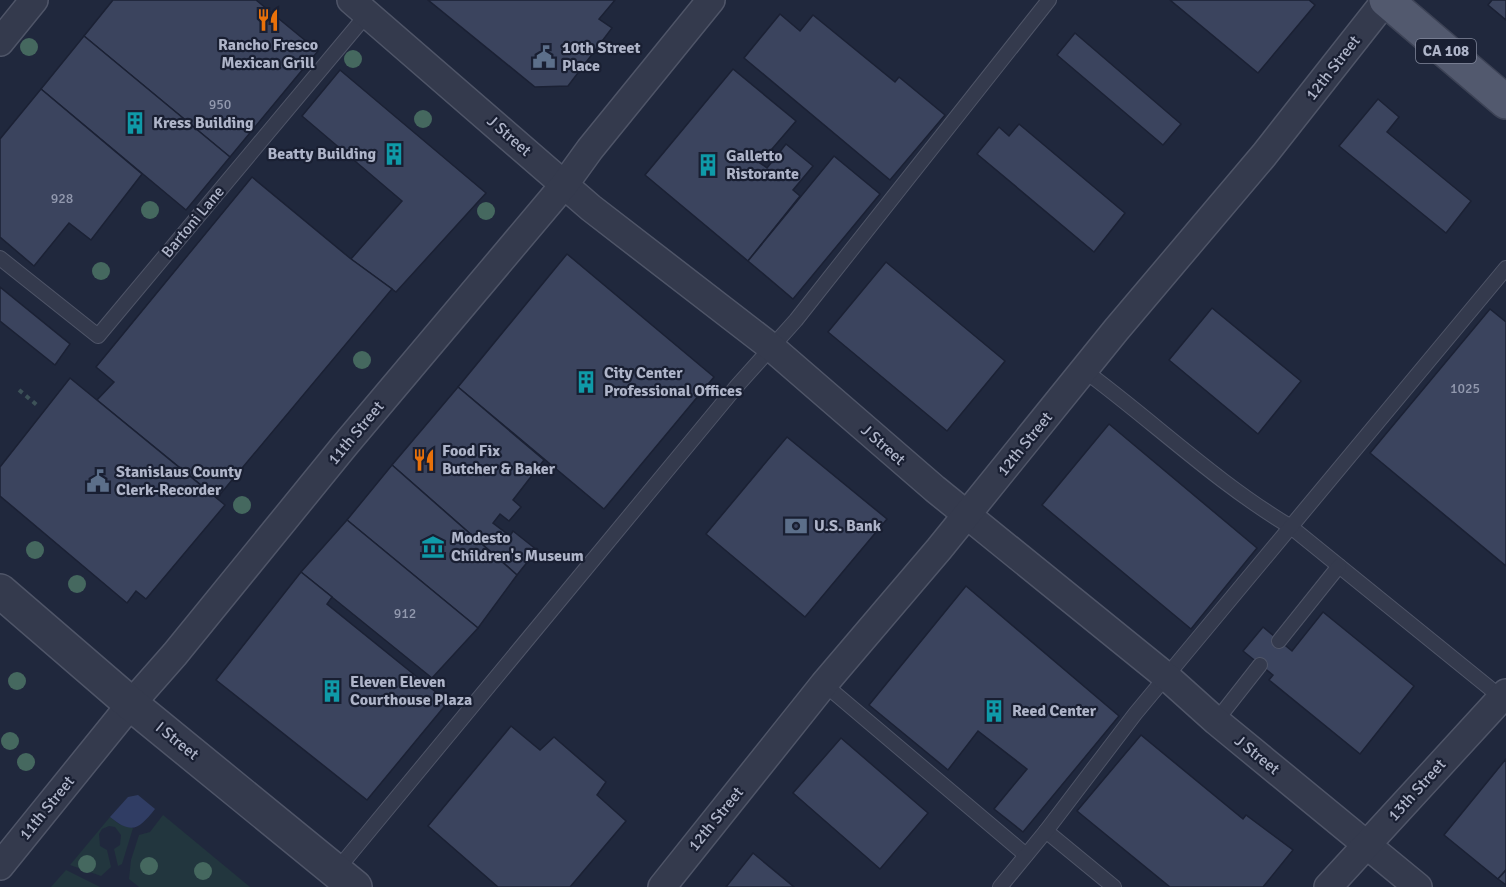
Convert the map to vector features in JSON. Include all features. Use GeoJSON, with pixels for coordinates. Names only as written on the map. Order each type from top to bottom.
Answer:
{"type":"FeatureCollection","features":[{"type":"Feature","properties":{"kind":"main road","name":"CA 108"},"geometry":{"type":"LineString","coordinates":[[1386,0],[1506,102]]}},
{"type":"Feature","properties":{"kind":"street"},"geometry":{"type":"LineString","coordinates":[[0,42],[34,0]]}},
{"type":"Feature","properties":{"kind":"street","name":"11th Street"},"geometry":{"type":"LineString","coordinates":[[0,866],[345,445],[564,185],[590,149],[711,0]]}},
{"type":"Feature","properties":{"kind":"street","name":"12th Street"},"geometry":{"type":"LineString","coordinates":[[662,887],[824,684],[939,549],[1116,330],[1264,155],[1386,0]]}},
{"type":"Feature","properties":{"kind":"street","name":"J Street"},"geometry":{"type":"LineString","coordinates":[[360,7],[591,208],[771,346],[966,514],[1167,677],[1216,722],[1418,887]]}},
{"type":"Feature","properties":{"kind":"street","name":"I Street"},"geometry":{"type":"LineString","coordinates":[[0,591],[131,704],[346,879]]}},
{"type":"Feature","properties":{"kind":"street","name":"13th Street"},"geometry":{"type":"LineString","coordinates":[[1329,887],[1504,695]]}},
{"type":"Feature","properties":{"kind":"lane"},"geometry":{"type":"LineString","coordinates":[[346,879],[771,346],[796,320],[897,194],[1050,0]]}},
{"type":"Feature","properties":{"kind":"lane","name":"Bartoni Lane"},"geometry":{"type":"LineString","coordinates":[[0,258],[98,336],[360,7]]}},
{"type":"Feature","properties":{"kind":"lane"},"geometry":{"type":"LineString","coordinates":[[1003,886],[1135,714],[1506,267]]}},
{"type":"Feature","properties":{"kind":"lane"},"geometry":{"type":"LineString","coordinates":[[1085,371],[1256,506],[1291,527],[1504,695]]}},
{"type":"Feature","properties":{"kind":"lane"},"geometry":{"type":"LineString","coordinates":[[1280,641],[1339,566]]}},
{"type":"Feature","properties":{"kind":"lane"},"geometry":{"type":"LineString","coordinates":[[1216,722],[1260,665]]}},
{"type":"Feature","properties":{"kind":"lane"},"geometry":{"type":"LineString","coordinates":[[824,684],[1026,855]]}},
{"type":"Feature","properties":{"kind":"lane"},"geometry":{"type":"LineString","coordinates":[[1046,831],[1114,887]]}},
{"type":"Feature","properties":{"kind":"path"},"geometry":{"type":"LineString","coordinates":[[19,390],[39,406]]}},
{"type":"Feature","properties":{"kind":"shaded area"},"geometry":{"type":"Polygon","coordinates":[[[163,815],[250,887],[139,887],[129,879],[131,860],[139,835],[150,832],[163,815]]]}},
{"type":"Feature","properties":{"kind":"shaded area"},"geometry":{"type":"Polygon","coordinates":[[[110,817],[119,824],[133,828],[122,864],[118,866],[114,849],[120,845],[121,835],[115,827],[109,826],[102,829],[99,834],[100,846],[107,850],[111,867],[101,876],[70,865],[110,817]]]}},
{"type":"Feature","properties":{"kind":"shaded area"},"geometry":{"type":"Polygon","coordinates":[[[66,870],[100,887],[51,887],[66,870]]]}},
{"type":"Feature","properties":{"kind":"water"},"geometry":{"type":"Polygon","coordinates":[[[138,795],[155,809],[140,825],[130,828],[110,817],[128,797],[138,795]]]}},
{"type":"Feature","properties":{"kind":"building"},"geometry":{"type":"Polygon","coordinates":[[[113,0],[256,0],[318,51],[230,157],[84,36],[113,0]]]}},
{"type":"Feature","properties":{"kind":"building","name":"10th Street Place"},"geometry":{"type":"Polygon","coordinates":[[[428,0],[615,0],[599,19],[612,28],[568,86],[535,87],[428,0]]]}},
{"type":"Feature","properties":{"kind":"building"},"geometry":{"type":"Polygon","coordinates":[[[1170,0],[1309,0],[1315,5],[1258,73],[1170,0]]]}},
{"type":"Feature","properties":{"kind":"building"},"geometry":{"type":"Polygon","coordinates":[[[1492,0],[1506,0],[1506,20],[1488,5],[1492,0]]]}},
{"type":"Feature","properties":{"kind":"building"},"geometry":{"type":"Polygon","coordinates":[[[780,14],[800,31],[813,15],[895,82],[899,77],[945,115],[890,180],[744,58],[780,14]]]}},
{"type":"Feature","properties":{"kind":"building"},"geometry":{"type":"Polygon","coordinates":[[[1075,33],[1181,124],[1163,145],[1057,55],[1075,33]]]}},
{"type":"Feature","properties":{"kind":"building","name":"Kress Building"},"geometry":{"type":"Polygon","coordinates":[[[84,36],[230,157],[186,210],[41,89],[84,36]]]}},
{"type":"Feature","properties":{"kind":"building","name":"Galletto Ristorante"},"geometry":{"type":"Polygon","coordinates":[[[733,69],[796,121],[760,163],[767,168],[786,144],[813,166],[793,190],[800,196],[748,261],[645,175],[733,69]]]}},
{"type":"Feature","properties":{"kind":"building","name":"Beatty Building"},"geometry":{"type":"Polygon","coordinates":[[[340,70],[486,193],[396,292],[351,259],[402,201],[302,116],[340,70]]]}},
{"type":"Feature","properties":{"kind":"building"},"geometry":{"type":"Polygon","coordinates":[[[41,89],[142,174],[91,240],[69,223],[34,266],[0,237],[0,139],[41,89]]]}},
{"type":"Feature","properties":{"kind":"building"},"geometry":{"type":"Polygon","coordinates":[[[1378,99],[1399,117],[1387,132],[1471,201],[1446,233],[1339,146],[1378,99]]]}},
{"type":"Feature","properties":{"kind":"building"},"geometry":{"type":"Polygon","coordinates":[[[1019,124],[1125,213],[1094,252],[977,154],[999,127],[1009,136],[1019,124]]]}},
{"type":"Feature","properties":{"kind":"building"},"geometry":{"type":"Polygon","coordinates":[[[834,156],[880,194],[793,299],[748,261],[834,156]]]}},
{"type":"Feature","properties":{"kind":"building"},"geometry":{"type":"Polygon","coordinates":[[[252,177],[351,259],[392,289],[217,498],[97,400],[114,382],[96,367],[252,177]]]}},
{"type":"Feature","properties":{"kind":"building","name":"City Center Professional Offices"},"geometry":{"type":"Polygon","coordinates":[[[567,254],[714,377],[604,509],[458,387],[567,254]]]}},
{"type":"Feature","properties":{"kind":"building"},"geometry":{"type":"Polygon","coordinates":[[[886,262],[1005,361],[947,431],[828,332],[886,262]]]}},
{"type":"Feature","properties":{"kind":"building"},"geometry":{"type":"Polygon","coordinates":[[[0,287],[70,344],[55,365],[0,321],[0,287]]]}},
{"type":"Feature","properties":{"kind":"building"},"geometry":{"type":"Polygon","coordinates":[[[1212,308],[1301,381],[1258,434],[1169,360],[1212,308]]]}},
{"type":"Feature","properties":{"kind":"building"},"geometry":{"type":"Polygon","coordinates":[[[1490,309],[1506,322],[1506,566],[1370,453],[1490,309]]]}},
{"type":"Feature","properties":{"kind":"building","name":"Stanislaus County Clerk-Recorder"},"geometry":{"type":"Polygon","coordinates":[[[70,378],[225,505],[146,599],[136,591],[127,603],[0,496],[0,467],[70,378]]]}},
{"type":"Feature","properties":{"kind":"building"},"geometry":{"type":"Polygon","coordinates":[[[458,387],[544,460],[513,500],[521,507],[509,521],[500,514],[493,523],[510,536],[513,531],[537,550],[517,575],[392,465],[458,387]]]}},
{"type":"Feature","properties":{"kind":"building"},"geometry":{"type":"Polygon","coordinates":[[[1109,424],[1257,548],[1191,629],[1042,505],[1109,424]]]}},
{"type":"Feature","properties":{"kind":"building","name":"U.S. Bank"},"geometry":{"type":"Polygon","coordinates":[[[787,437],[887,519],[805,617],[706,534],[787,437]]]}},
{"type":"Feature","properties":{"kind":"building","name":"Modesto Children's Museum"},"geometry":{"type":"Polygon","coordinates":[[[392,465],[517,575],[478,628],[347,520],[392,465]]]}},
{"type":"Feature","properties":{"kind":"building"},"geometry":{"type":"Polygon","coordinates":[[[347,520],[478,628],[432,678],[301,572],[347,520]]]}},
{"type":"Feature","properties":{"kind":"building","name":"Eleven Eleven Courthouse Plaza"},"geometry":{"type":"Polygon","coordinates":[[[301,572],[332,597],[327,604],[448,702],[367,800],[216,680],[301,572]]]}},
{"type":"Feature","properties":{"kind":"building","name":"Reed Center"},"geometry":{"type":"Polygon","coordinates":[[[966,586],[1119,716],[1023,832],[994,809],[1027,769],[978,731],[948,770],[869,705],[966,586]]]}},
{"type":"Feature","properties":{"kind":"building"},"geometry":{"type":"Polygon","coordinates":[[[1323,612],[1414,686],[1360,754],[1269,680],[1273,675],[1243,651],[1263,627],[1292,651],[1323,612]]]}},
{"type":"Feature","properties":{"kind":"building"},"geometry":{"type":"Polygon","coordinates":[[[511,726],[540,750],[554,737],[606,782],[597,795],[626,821],[570,887],[498,887],[428,826],[511,726]]]}},
{"type":"Feature","properties":{"kind":"building"},"geometry":{"type":"Polygon","coordinates":[[[1141,735],[1243,819],[1246,815],[1293,850],[1263,887],[1170,887],[1077,811],[1141,735]]]}},
{"type":"Feature","properties":{"kind":"building"},"geometry":{"type":"Polygon","coordinates":[[[841,738],[928,813],[880,869],[793,793],[841,738]]]}},
{"type":"Feature","properties":{"kind":"building"},"geometry":{"type":"Polygon","coordinates":[[[1506,759],[1506,870],[1498,879],[1444,835],[1506,759]]]}},
{"type":"Feature","properties":{"kind":"building"},"geometry":{"type":"Polygon","coordinates":[[[753,853],[794,887],[726,887],[753,853]]]}},
{"type":"Feature","properties":{"kind":"building"},"geometry":{"type":"Polygon","coordinates":[[[1506,870],[1506,885],[1498,879],[1506,870]]]}},
{"type":"Feature","properties":{"kind":"place","name":"Rancho Fresco Mexican Grill"},"geometry":{"type":"Point","coordinates":[268,20]}},
{"type":"Feature","properties":{"kind":"place","name":"10th Street Place"},"geometry":{"type":"Point","coordinates":[544,57]}},
{"type":"Feature","properties":{"kind":"place","name":"Kress Building"},"geometry":{"type":"Point","coordinates":[135,123]}},
{"type":"Feature","properties":{"kind":"place","name":"Beatty Building"},"geometry":{"type":"Point","coordinates":[394,154]}},
{"type":"Feature","properties":{"kind":"place","name":"Galletto Ristorante"},"geometry":{"type":"Point","coordinates":[708,165]}},
{"type":"Feature","properties":{"kind":"place","name":"City Center Professional Offices"},"geometry":{"type":"Point","coordinates":[586,382]}},
{"type":"Feature","properties":{"kind":"place","name":"Food Fix Butcher & Baker"},"geometry":{"type":"Point","coordinates":[424,460]}},
{"type":"Feature","properties":{"kind":"place","name":"Stanislaus County Clerk-Recorder"},"geometry":{"type":"Point","coordinates":[98,481]}},
{"type":"Feature","properties":{"kind":"place","name":"U.S. Bank"},"geometry":{"type":"Point","coordinates":[796,526]}},
{"type":"Feature","properties":{"kind":"place","name":"Modesto Children's Museum"},"geometry":{"type":"Point","coordinates":[433,547]}},
{"type":"Feature","properties":{"kind":"place","name":"Eleven Eleven Courthouse Plaza"},"geometry":{"type":"Point","coordinates":[332,691]}},
{"type":"Feature","properties":{"kind":"place","name":"Reed Center"},"geometry":{"type":"Point","coordinates":[994,711]}}]}
